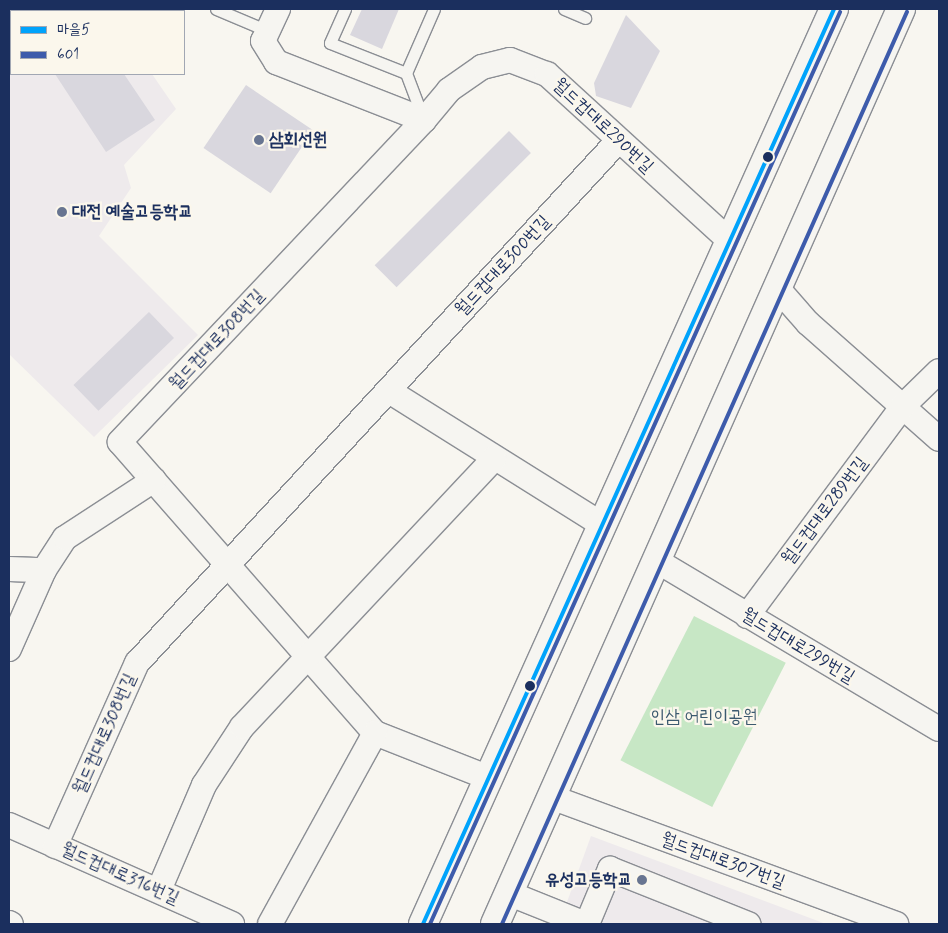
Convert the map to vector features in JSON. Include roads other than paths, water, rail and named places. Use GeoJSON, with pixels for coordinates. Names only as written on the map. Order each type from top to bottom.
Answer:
{"type":"FeatureCollection","features":[{"type":"Feature","properties":{"kind":"street"},"geometry":{"type":"LineString","coordinates":[[278,9],[263,41],[276,62],[424,120]]}},
{"type":"Feature","properties":{"kind":"street"},"geometry":{"type":"LineString","coordinates":[[424,924],[731,242],[823,22],[834,9]]}},
{"type":"Feature","properties":{"kind":"street"},"geometry":{"type":"LineString","coordinates":[[495,924],[779,290],[901,9]]}},
{"type":"Feature","properties":{"kind":"street","name":"월드컵대로290번길"},"geometry":{"type":"LineString","coordinates":[[424,120],[449,90],[482,67],[510,60],[547,74],[618,141],[731,242]]}},
{"type":"Feature","properties":{"kind":"street","name":"월드컵대로308번길"},"geometry":{"type":"LineString","coordinates":[[424,120],[120,442],[310,656],[375,733],[489,778]]}},
{"type":"Feature","properties":{"kind":"street","name":"월드컵대로300번길"},"geometry":{"type":"LineString","coordinates":[[227,562],[389,391],[618,141]]}},
{"type":"Feature","properties":{"kind":"street"},"geometry":{"type":"LineString","coordinates":[[779,290],[808,323],[939,440]]}},
{"type":"Feature","properties":{"kind":"street","name":"월드컵대로289번길"},"geometry":{"type":"LineString","coordinates":[[747,616],[903,406],[939,371]]}},
{"type":"Feature","properties":{"kind":"street"},"geometry":{"type":"LineString","coordinates":[[389,391],[494,459],[603,525]]}},
{"type":"Feature","properties":{"kind":"street"},"geometry":{"type":"LineString","coordinates":[[159,890],[210,777],[242,727],[494,459]]}},
{"type":"Feature","properties":{"kind":"street"},"geometry":{"type":"LineString","coordinates":[[9,649],[44,570],[65,538],[154,480]]}},
{"type":"Feature","properties":{"kind":"street","name":"월드컵대로299번길"},"geometry":{"type":"LineString","coordinates":[[657,561],[939,730]]}},
{"type":"Feature","properties":{"kind":"street","name":"월드컵대로308번길"},"geometry":{"type":"LineString","coordinates":[[55,846],[137,663],[227,562]]}},
{"type":"Feature","properties":{"kind":"street"},"geometry":{"type":"LineString","coordinates":[[9,569],[44,570]]}},
{"type":"Feature","properties":{"kind":"street"},"geometry":{"type":"LineString","coordinates":[[270,924],[375,733]]}},
{"type":"Feature","properties":{"kind":"street","name":"월드컵대로307번길"},"geometry":{"type":"LineString","coordinates":[[551,797],[896,924]]}},
{"type":"Feature","properties":{"kind":"street","name":"월드컵대로316번길"},"geometry":{"type":"LineString","coordinates":[[9,825],[232,924]]}},
{"type":"Feature","properties":{"kind":"street"},"geometry":{"type":"LineString","coordinates":[[508,893],[586,924],[610,869],[748,924]]}},
{"type":"Feature","properties":{"kind":"lane"},"geometry":{"type":"LineString","coordinates":[[216,9],[268,31]]}},
{"type":"Feature","properties":{"kind":"lane"},"geometry":{"type":"LineString","coordinates":[[345,9],[330,43],[406,73]]}},
{"type":"Feature","properties":{"kind":"lane"},"geometry":{"type":"LineString","coordinates":[[424,120],[406,73],[434,9]]}},
{"type":"Feature","properties":{"kind":"lane"},"geometry":{"type":"LineString","coordinates":[[564,9],[585,18]]}},
{"type":"Feature","properties":{"kind":"place","name":"삼회선원"},"geometry":{"type":"Point","coordinates":[259,140]}},
{"type":"Feature","properties":{"kind":"place","name":"대전 예술고등학교"},"geometry":{"type":"Point","coordinates":[62,212]}},
{"type":"Feature","properties":{"kind":"place","name":"유성고등학교"},"geometry":{"type":"Point","coordinates":[642,880]}},
{"type":"Feature","properties":{"kind":"park label","name":"인삼 어린이공원"},"geometry":{"type":"Point","coordinates":[704,717]}}]}
